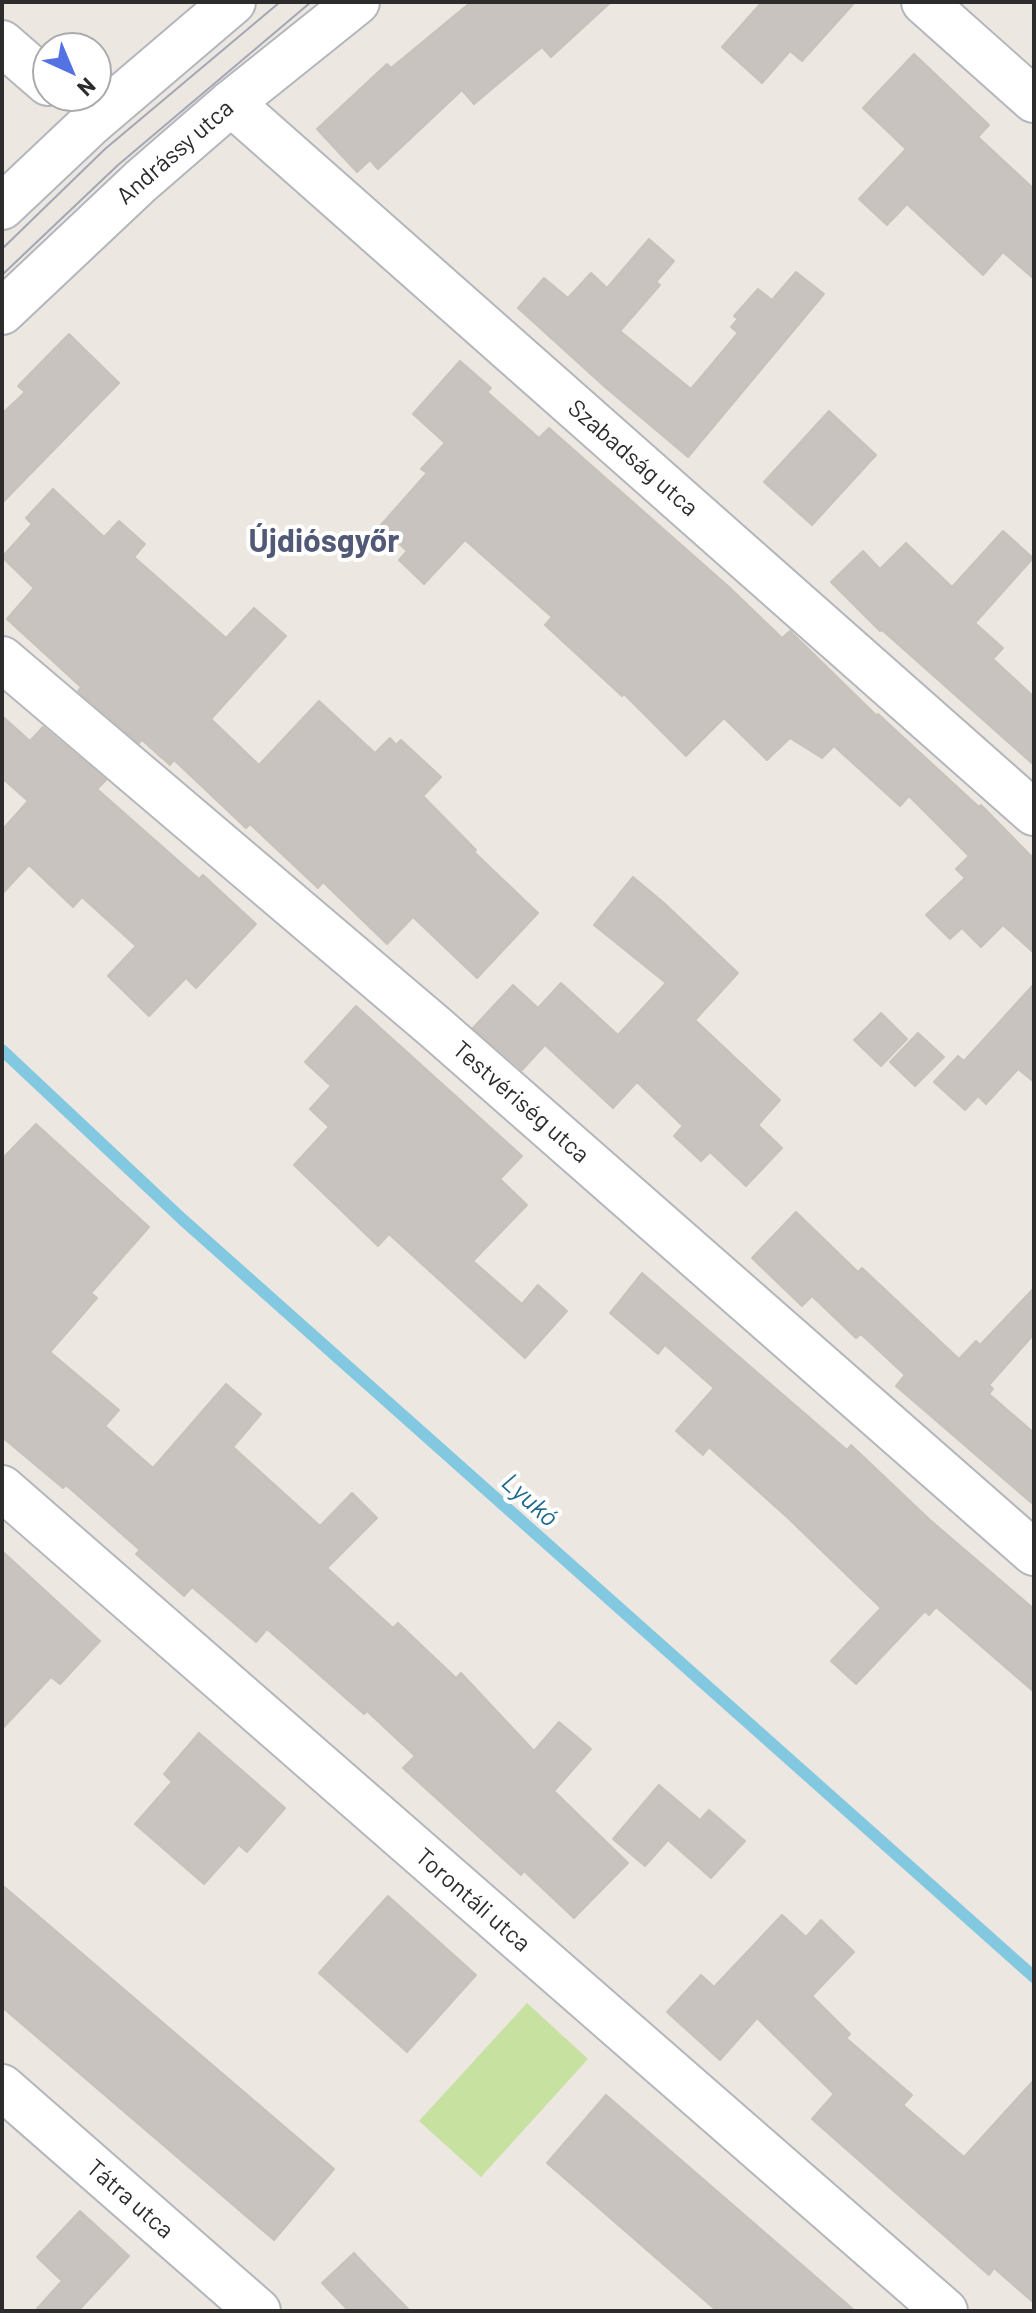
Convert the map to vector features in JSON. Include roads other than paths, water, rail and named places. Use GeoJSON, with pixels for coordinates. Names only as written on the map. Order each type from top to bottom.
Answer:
{"type":"FeatureCollection","features":[{"type":"Feature","properties":{"kind":"street"},"geometry":{"type":"LineString","coordinates":[[112,86],[233,2]]}},
{"type":"Feature","properties":{"kind":"street","name":"Andrássy utca"},"geometry":{"type":"LineString","coordinates":[[2,312],[141,181],[231,103],[357,2]]}},
{"type":"Feature","properties":{"kind":"street"},"geometry":{"type":"LineString","coordinates":[[924,2],[1034,100]]}},
{"type":"Feature","properties":{"kind":"street"},"geometry":{"type":"LineString","coordinates":[[2,43],[32,69]]}},
{"type":"Feature","properties":{"kind":"street","name":"Szabadság utca"},"geometry":{"type":"LineString","coordinates":[[231,103],[1034,813]]}},
{"type":"Feature","properties":{"kind":"street"},"geometry":{"type":"LineString","coordinates":[[2,207],[75,112]]}},
{"type":"Feature","properties":{"kind":"street","name":"Testvériség utca"},"geometry":{"type":"LineString","coordinates":[[2,659],[436,1028],[1034,1553]]}},
{"type":"Feature","properties":{"kind":"street","name":"Torontáli utca"},"geometry":{"type":"LineString","coordinates":[[2,1488],[945,2311]]}},
{"type":"Feature","properties":{"kind":"street","name":"Tátra utca"},"geometry":{"type":"LineString","coordinates":[[2,2087],[258,2311]]}},
{"type":"Feature","properties":{"kind":"waterway","name":"Lyukó"},"geometry":{"type":"LineString","coordinates":[[2,1050],[182,1219],[1034,1977]]}},
{"type":"Feature","properties":{"kind":"tram line"},"geometry":{"type":"LineString","coordinates":[[2,249],[105,149],[280,2]]}},
{"type":"Feature","properties":{"kind":"tram line"},"geometry":{"type":"LineString","coordinates":[[2,275],[118,165],[311,2]]}},
{"type":"Feature","properties":{"kind":"district","name":"Újdiósgyőr"},"geometry":{"type":"Point","coordinates":[324,541]}}]}
